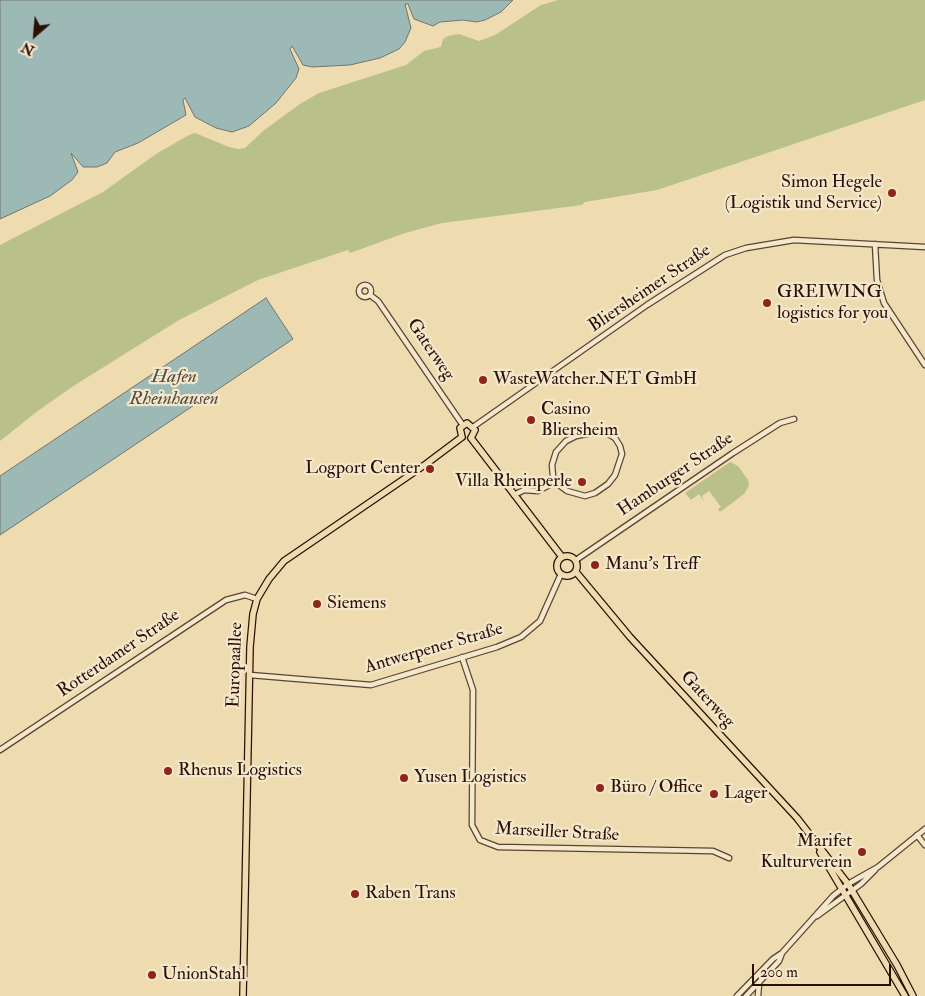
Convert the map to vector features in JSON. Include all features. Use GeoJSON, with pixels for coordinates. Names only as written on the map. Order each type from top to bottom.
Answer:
{"type":"FeatureCollection","features":[{"type":"Feature","properties":{"kind":"main road"},"geometry":{"type":"LineString","coordinates":[[471,438],[474,433],[473,427],[469,424],[462,424],[459,431],[462,437],[471,438],[562,557]]}},
{"type":"Feature","properties":{"kind":"main road","name":"Europaallee"},"geometry":{"type":"LineString","coordinates":[[243,996],[251,628],[257,599],[269,579],[284,561],[426,464],[462,437]]}},
{"type":"Feature","properties":{"kind":"main road"},"geometry":{"type":"LineString","coordinates":[[570,556],[576,560],[576,572],[569,576],[561,574],[557,567],[562,557],[570,556]]}},
{"type":"Feature","properties":{"kind":"main road","name":"Gaterweg"},"geometry":{"type":"LineString","coordinates":[[576,572],[630,637],[797,818],[817,847],[905,996]]}},
{"type":"Feature","properties":{"kind":"main road","name":"Gaterweg"},"geometry":{"type":"LineString","coordinates":[[817,847],[848,884],[903,974],[913,996]]}},
{"type":"Feature","properties":{"kind":"street","name":"Bliersheimer Straße"},"geometry":{"type":"LineString","coordinates":[[473,427],[664,294],[725,255],[746,248],[794,240],[925,247]]}},
{"type":"Feature","properties":{"kind":"street"},"geometry":{"type":"LineString","coordinates":[[875,244],[876,280],[884,303],[925,365]]}},
{"type":"Feature","properties":{"kind":"street","name":"Gaterweg"},"geometry":{"type":"LineString","coordinates":[[370,295],[378,301],[462,424]]}},
{"type":"Feature","properties":{"kind":"street","name":"Hamburger Straße"},"geometry":{"type":"LineString","coordinates":[[576,560],[733,453],[780,423],[794,419]]}},
{"type":"Feature","properties":{"kind":"street"},"geometry":{"type":"LineString","coordinates":[[597,432],[615,438],[622,454],[615,475],[608,484],[595,493],[585,496],[575,494],[555,482],[551,470],[552,462],[560,447],[571,438],[597,432]]}},
{"type":"Feature","properties":{"kind":"street"},"geometry":{"type":"LineString","coordinates":[[514,495],[524,490],[538,491],[555,482]]}},
{"type":"Feature","properties":{"kind":"street","name":"Antwerpener Straße"},"geometry":{"type":"LineString","coordinates":[[250,675],[371,685],[502,645],[528,633],[540,621],[561,574]]}},
{"type":"Feature","properties":{"kind":"street","name":"Rotterdamer Straße"},"geometry":{"type":"LineString","coordinates":[[0,750],[226,600],[245,595],[257,599]]}},
{"type":"Feature","properties":{"kind":"street","name":"Marseiller Straße"},"geometry":{"type":"LineString","coordinates":[[462,657],[473,690],[472,825],[480,840],[498,847],[713,852],[729,858]]}},
{"type":"Feature","properties":{"kind":"street"},"geometry":{"type":"LineString","coordinates":[[843,892],[851,890],[870,876],[878,867],[925,829]]}},
{"type":"Feature","properties":{"kind":"street"},"geometry":{"type":"LineString","coordinates":[[917,835],[925,845]]}},
{"type":"Feature","properties":{"kind":"street"},"geometry":{"type":"LineString","coordinates":[[737,996],[843,892],[848,884],[878,867]]}},
{"type":"Feature","properties":{"kind":"street"},"geometry":{"type":"LineString","coordinates":[[746,996],[779,961],[782,953]]}},
{"type":"Feature","properties":{"kind":"street"},"geometry":{"type":"LineString","coordinates":[[758,996],[759,984]]}},
{"type":"Feature","properties":{"kind":"green space"},"geometry":{"type":"Polygon","coordinates":[[[558,0],[925,0],[925,100],[657,190],[585,202],[582,205],[442,223],[405,233],[350,253],[348,250],[258,280],[179,320],[75,385],[39,410],[0,441],[0,245],[103,192],[156,154],[189,135],[195,133],[229,147],[245,148],[263,131],[300,104],[319,93],[406,65],[424,51],[441,47],[443,39],[448,36],[459,34],[479,41],[495,35],[541,5],[558,0]]]}},
{"type":"Feature","properties":{"kind":"green space"},"geometry":{"type":"Polygon","coordinates":[[[730,462],[738,466],[748,480],[749,486],[744,494],[720,512],[718,509],[721,507],[709,491],[702,496],[704,501],[699,494],[691,500],[685,493],[730,462]]]}},
{"type":"Feature","properties":{"kind":"water"},"geometry":{"type":"Polygon","coordinates":[[[0,0],[513,0],[501,12],[485,20],[476,22],[463,20],[440,22],[433,26],[414,19],[408,4],[405,4],[411,28],[405,42],[399,49],[380,58],[350,65],[312,67],[303,65],[292,46],[290,49],[299,69],[296,78],[276,103],[249,126],[232,132],[216,128],[195,117],[185,98],[183,100],[186,115],[138,143],[115,152],[107,163],[97,167],[83,167],[71,153],[78,172],[72,180],[50,196],[0,219],[0,0]]]}},
{"type":"Feature","properties":{"kind":"water","name":"Hafen Rheinhausen"},"geometry":{"type":"Polygon","coordinates":[[[266,298],[293,339],[0,535],[0,476],[266,298]]]}},
{"type":"Feature","properties":{"kind":"place","name":"Simon Hegele (Logistik und Service)"},"geometry":{"type":"Point","coordinates":[892,193]}},
{"type":"Feature","properties":{"kind":"place","name":"GREIWING logistics for you"},"geometry":{"type":"Point","coordinates":[767,303]}},
{"type":"Feature","properties":{"kind":"place","name":"WasteWatcher.NET GmbH"},"geometry":{"type":"Point","coordinates":[483,380]}},
{"type":"Feature","properties":{"kind":"place","name":"Casino Bliersheim"},"geometry":{"type":"Point","coordinates":[531,420]}},
{"type":"Feature","properties":{"kind":"place","name":"Logport Center"},"geometry":{"type":"Point","coordinates":[430,469]}},
{"type":"Feature","properties":{"kind":"place","name":"Villa Rheinperle"},"geometry":{"type":"Point","coordinates":[582,482]}},
{"type":"Feature","properties":{"kind":"place","name":"Manu's Treff"},"geometry":{"type":"Point","coordinates":[595,565]}},
{"type":"Feature","properties":{"kind":"place","name":"Siemens"},"geometry":{"type":"Point","coordinates":[317,604]}},
{"type":"Feature","properties":{"kind":"place","name":"Rhenus Logistics"},"geometry":{"type":"Point","coordinates":[168,771]}},
{"type":"Feature","properties":{"kind":"place","name":"Yusen Logistics"},"geometry":{"type":"Point","coordinates":[404,778]}},
{"type":"Feature","properties":{"kind":"place","name":"Büro / Office"},"geometry":{"type":"Point","coordinates":[600,788]}},
{"type":"Feature","properties":{"kind":"place","name":"Lager"},"geometry":{"type":"Point","coordinates":[714,794]}},
{"type":"Feature","properties":{"kind":"place","name":"Marifet Kulturverein"},"geometry":{"type":"Point","coordinates":[862,852]}},
{"type":"Feature","properties":{"kind":"place","name":"Raben Trans"},"geometry":{"type":"Point","coordinates":[355,894]}},
{"type":"Feature","properties":{"kind":"place","name":"UnionStahl"},"geometry":{"type":"Point","coordinates":[152,975]}}]}
